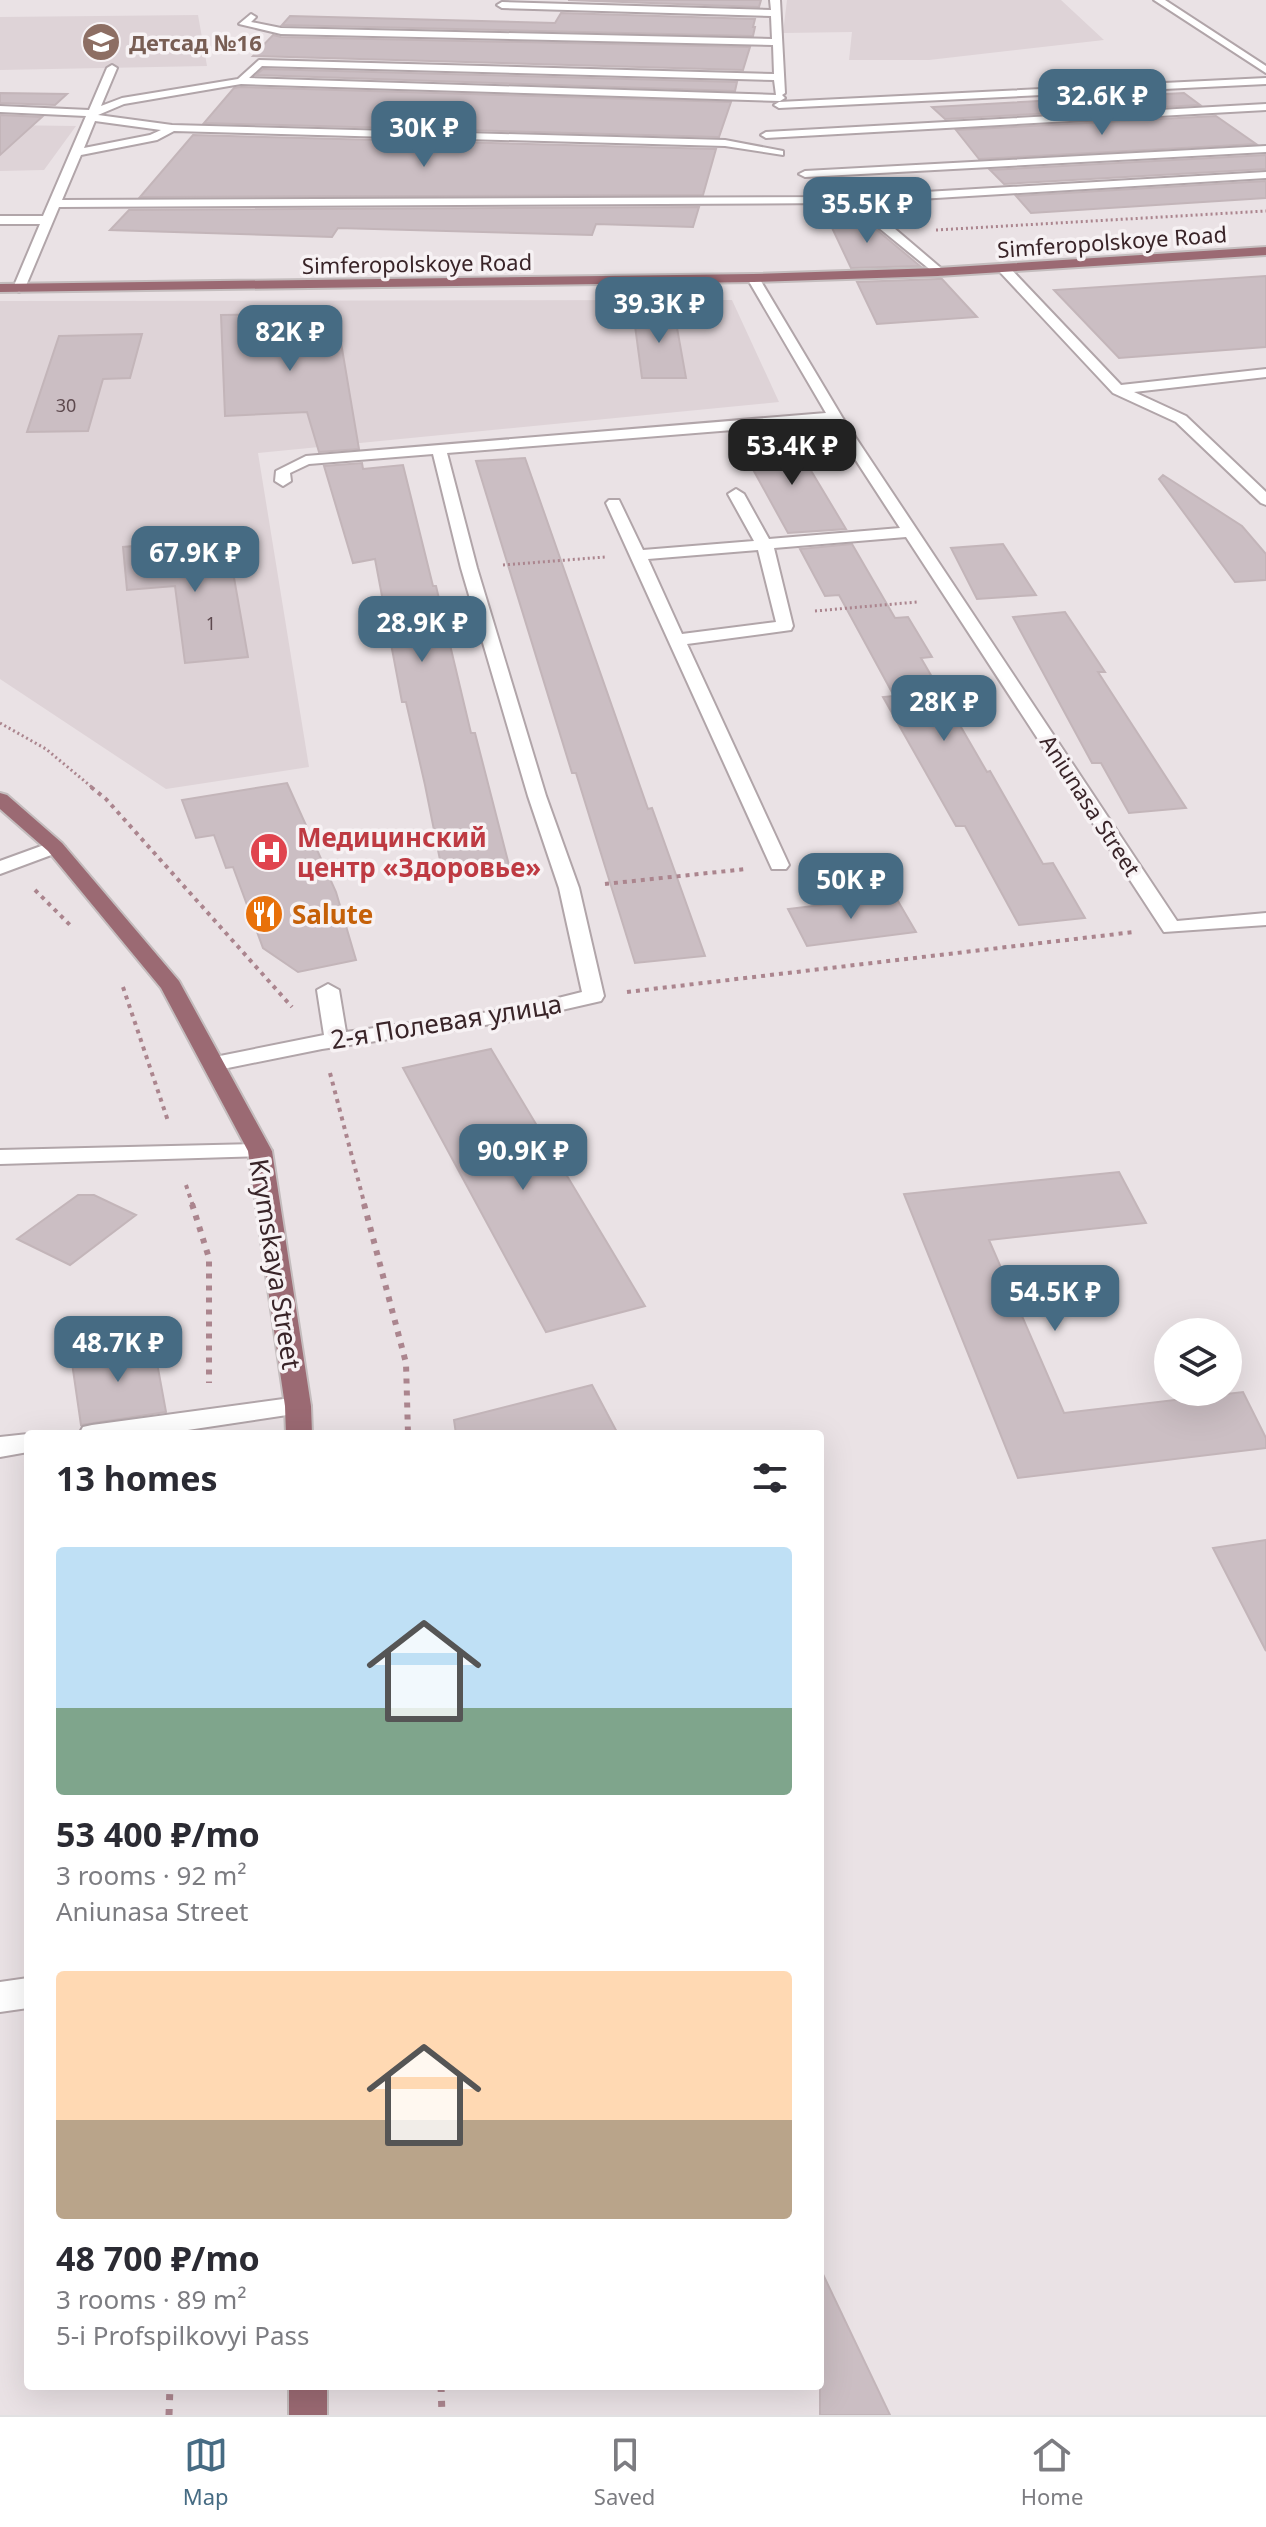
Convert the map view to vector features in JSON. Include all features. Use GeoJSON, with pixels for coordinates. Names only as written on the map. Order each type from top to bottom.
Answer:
{"type":"FeatureCollection","features":[{"type":"Feature","properties":{"kind":"main road","name":"Simferopolskoye Road"},"geometry":{"type":"LineString","coordinates":[[0,288],[753,278],[938,272],[1266,251]]}},
{"type":"Feature","properties":{"kind":"main road","name":"Krymskaya Street"},"geometry":{"type":"LineString","coordinates":[[0,799],[55,847],[171,986],[260,1151],[298,1406],[299,1430]]}},
{"type":"Feature","properties":{"kind":"main road"},"geometry":{"type":"LineString","coordinates":[[308,2390],[308,2415]]}},
{"type":"Feature","properties":{"kind":"street"},"geometry":{"type":"LineString","coordinates":[[775,0],[779,77],[774,116],[764,140],[841,200],[864,210],[938,272]]}},
{"type":"Feature","properties":{"kind":"street"},"geometry":{"type":"LineString","coordinates":[[1159,0],[1266,70]]}},
{"type":"Feature","properties":{"kind":"street"},"geometry":{"type":"LineString","coordinates":[[502,5],[776,13]]}},
{"type":"Feature","properties":{"kind":"street"},"geometry":{"type":"LineString","coordinates":[[251,17],[244,24],[281,31],[777,42]]}},
{"type":"Feature","properties":{"kind":"street"},"geometry":{"type":"LineString","coordinates":[[241,81],[259,63],[779,77]]}},
{"type":"Feature","properties":{"kind":"street"},"geometry":{"type":"LineString","coordinates":[[19,288],[112,68]]}},
{"type":"Feature","properties":{"kind":"street"},"geometry":{"type":"LineString","coordinates":[[92,115],[122,101],[241,81],[774,116],[1266,107]]}},
{"type":"Feature","properties":{"kind":"street"},"geometry":{"type":"LineString","coordinates":[[774,116],[1266,81]]}},
{"type":"Feature","properties":{"kind":"street"},"geometry":{"type":"LineString","coordinates":[[0,109],[92,115],[172,128],[725,143],[792,163],[1266,149]]}},
{"type":"Feature","properties":{"kind":"street"},"geometry":{"type":"LineString","coordinates":[[76,153],[153,138],[172,128]]}},
{"type":"Feature","properties":{"kind":"street"},"geometry":{"type":"LineString","coordinates":[[54,204],[841,200],[1266,175]]}},
{"type":"Feature","properties":{"kind":"street"},"geometry":{"type":"LineString","coordinates":[[0,220],[47,220]]}},
{"type":"Feature","properties":{"kind":"street"},"geometry":{"type":"LineString","coordinates":[[1003,268],[1118,390],[1181,419],[1266,500]]}},
{"type":"Feature","properties":{"kind":"street","name":"Aniunasa Street"},"geometry":{"type":"LineString","coordinates":[[753,278],[835,417],[1171,928]]}},
{"type":"Feature","properties":{"kind":"street"},"geometry":{"type":"LineString","coordinates":[[1118,390],[1266,373]]}},
{"type":"Feature","properties":{"kind":"street"},"geometry":{"type":"LineString","coordinates":[[283,481],[283,471],[306,460],[835,417]]}},
{"type":"Feature","properties":{"kind":"street","name":"2-я Полевая улица"},"geometry":{"type":"LineString","coordinates":[[213,1064],[336,1041],[518,1014],[593,996],[569,888],[537,796],[469,568],[439,449]]}},
{"type":"Feature","properties":{"kind":"street"},"geometry":{"type":"LineString","coordinates":[[677,640],[785,626],[764,544],[736,494]]}},
{"type":"Feature","properties":{"kind":"street"},"geometry":{"type":"LineString","coordinates":[[614,503],[779,865]]}},
{"type":"Feature","properties":{"kind":"street"},"geometry":{"type":"LineString","coordinates":[[638,555],[913,532]]}},
{"type":"Feature","properties":{"kind":"street"},"geometry":{"type":"LineString","coordinates":[[0,868],[55,847]]}},
{"type":"Feature","properties":{"kind":"street"},"geometry":{"type":"LineString","coordinates":[[1171,928],[1266,919]]}},
{"type":"Feature","properties":{"kind":"street"},"geometry":{"type":"LineString","coordinates":[[328,990],[336,1041]]}},
{"type":"Feature","properties":{"kind":"street"},"geometry":{"type":"LineString","coordinates":[[0,1157],[260,1151]]}},
{"type":"Feature","properties":{"kind":"street"},"geometry":{"type":"LineString","coordinates":[[121,1430],[298,1406]]}},
{"type":"Feature","properties":{"kind":"street"},"geometry":{"type":"LineString","coordinates":[[0,1447],[24,1444]]}},
{"type":"Feature","properties":{"kind":"street"},"geometry":{"type":"LineString","coordinates":[[0,1997],[24,1994]]}},
{"type":"Feature","properties":{"kind":"path"},"geometry":{"type":"LineString","coordinates":[[891,232],[1266,211]]}},
{"type":"Feature","properties":{"kind":"path"},"geometry":{"type":"LineString","coordinates":[[469,568],[638,555]]}},
{"type":"Feature","properties":{"kind":"path"},"geometry":{"type":"LineString","coordinates":[[782,614],[956,599]]}},
{"type":"Feature","properties":{"kind":"path"},"geometry":{"type":"LineString","coordinates":[[569,888],[779,865]]}},
{"type":"Feature","properties":{"kind":"path"},"geometry":{"type":"LineString","coordinates":[[593,996],[1171,928]]}},
{"type":"Feature","properties":{"kind":"path"},"geometry":{"type":"LineString","coordinates":[[169,2415],[170,2390]]}},
{"type":"Feature","properties":{"kind":"path"},"geometry":{"type":"LineString","coordinates":[[441,2390],[442,2415]]}},
{"type":"Feature","properties":{"kind":"shaded area"},"geometry":{"type":"Polygon","coordinates":[[[787,0],[1061,0],[1104,40],[929,60],[849,60],[852,32],[783,33],[787,0]]]}},
{"type":"Feature","properties":{"kind":"shaded area","name":"Детсад №16"},"geometry":{"type":"Polygon","coordinates":[[[198,15],[207,66],[0,70],[0,17],[198,15]]]}},
{"type":"Feature","properties":{"kind":"shaded area"},"geometry":{"type":"Polygon","coordinates":[[[0,125],[76,126],[44,170],[0,171],[0,125]]]}},
{"type":"Feature","properties":{"kind":"shaded area"},"geometry":{"type":"Polygon","coordinates":[[[732,300],[779,402],[258,453],[309,767],[166,789],[0,679],[0,301],[732,300]]]}},
{"type":"Feature","properties":{"kind":"building"},"geometry":{"type":"Polygon","coordinates":[[[568,0],[761,0],[759,7],[568,0]]]}},
{"type":"Feature","properties":{"kind":"building"},"geometry":{"type":"Polygon","coordinates":[[[561,13],[755,19],[755,27],[753,36],[282,25],[290,16],[555,23],[561,13]]]}},
{"type":"Feature","properties":{"kind":"building"},"geometry":{"type":"Polygon","coordinates":[[[273,35],[750,47],[743,70],[253,56],[273,35]]]}},
{"type":"Feature","properties":{"kind":"building"},"geometry":{"type":"Polygon","coordinates":[[[263,69],[737,82],[735,91],[256,75],[263,69]]]}},
{"type":"Feature","properties":{"kind":"building"},"geometry":{"type":"Polygon","coordinates":[[[234,88],[731,102],[719,137],[204,123],[234,88]]]}},
{"type":"Feature","properties":{"kind":"building"},"geometry":{"type":"Polygon","coordinates":[[[0,93],[67,94],[55,105],[0,103],[0,93]]]}},
{"type":"Feature","properties":{"kind":"building"},"geometry":{"type":"Polygon","coordinates":[[[1184,93],[1200,105],[945,119],[932,107],[1184,93]]]}},
{"type":"Feature","properties":{"kind":"building"},"geometry":{"type":"Polygon","coordinates":[[[0,115],[42,117],[0,155],[0,115]]]}},
{"type":"Feature","properties":{"kind":"building"},"geometry":{"type":"Polygon","coordinates":[[[1216,116],[1256,144],[979,159],[956,130],[1216,116]]]}},
{"type":"Feature","properties":{"kind":"building"},"geometry":{"type":"Polygon","coordinates":[[[193,135],[716,149],[703,195],[140,197],[193,135]]]}},
{"type":"Feature","properties":{"kind":"building"},"geometry":{"type":"Polygon","coordinates":[[[1266,155],[1266,169],[1004,184],[990,170],[1266,155]]]}},
{"type":"Feature","properties":{"kind":"building"},"geometry":{"type":"Polygon","coordinates":[[[1266,181],[1266,198],[1031,213],[1016,196],[1266,181]]]}},
{"type":"Feature","properties":{"kind":"building"},"geometry":{"type":"Polygon","coordinates":[[[699,207],[693,227],[596,224],[592,235],[338,228],[332,237],[110,230],[129,210],[699,207]]]}},
{"type":"Feature","properties":{"kind":"building"},"geometry":{"type":"Polygon","coordinates":[[[826,215],[855,216],[871,225],[920,266],[851,268],[826,215]]]}},
{"type":"Feature","properties":{"kind":"building"},"geometry":{"type":"Polygon","coordinates":[[[1266,276],[1266,347],[1119,358],[1054,290],[1266,276]]]}},
{"type":"Feature","properties":{"kind":"building"},"geometry":{"type":"Polygon","coordinates":[[[942,279],[977,317],[877,324],[857,282],[942,279]]]}},
{"type":"Feature","properties":{"kind":"building"},"geometry":{"type":"Polygon","coordinates":[[[633,311],[674,311],[686,378],[642,378],[633,311]]]}},
{"type":"Feature","properties":{"kind":"building"},"geometry":{"type":"Polygon","coordinates":[[[336,313],[359,449],[319,452],[307,412],[225,416],[221,315],[336,313]]]}},
{"type":"Feature","properties":{"kind":"building"},"geometry":{"type":"Polygon","coordinates":[[[142,334],[130,378],[103,379],[88,431],[27,432],[59,336],[142,334]]]}},
{"type":"Feature","properties":{"kind":"building"},"geometry":{"type":"Polygon","coordinates":[[[792,439],[846,529],[788,533],[739,444],[792,439]]]}},
{"type":"Feature","properties":{"kind":"building"},"geometry":{"type":"Polygon","coordinates":[[[525,458],[648,809],[652,808],[705,956],[635,963],[576,773],[572,773],[476,461],[525,458]]]}},
{"type":"Feature","properties":{"kind":"building"},"geometry":{"type":"Polygon","coordinates":[[[362,463],[363,469],[403,465],[471,733],[475,733],[510,869],[443,875],[406,702],[402,702],[375,559],[353,563],[324,466],[362,463]]]}},
{"type":"Feature","properties":{"kind":"building"},"geometry":{"type":"Polygon","coordinates":[[[1163,475],[1242,526],[1266,554],[1266,580],[1235,582],[1159,479],[1163,475]]]}},
{"type":"Feature","properties":{"kind":"building"},"geometry":{"type":"Polygon","coordinates":[[[227,538],[248,657],[185,663],[175,586],[127,590],[123,547],[227,538]]]}},
{"type":"Feature","properties":{"kind":"building"},"geometry":{"type":"Polygon","coordinates":[[[852,544],[895,618],[908,617],[932,657],[921,658],[987,772],[990,771],[1043,864],[1053,863],[1085,918],[1019,925],[965,826],[956,826],[883,697],[894,696],[839,595],[825,596],[800,549],[852,544]]]}},
{"type":"Feature","properties":{"kind":"building"},"geometry":{"type":"Polygon","coordinates":[[[1003,544],[1036,595],[977,599],[951,548],[1003,544]]]}},
{"type":"Feature","properties":{"kind":"building"},"geometry":{"type":"Polygon","coordinates":[[[1065,612],[1105,672],[1098,672],[1186,808],[1129,813],[1101,763],[1092,763],[1013,617],[1065,612]]]}},
{"type":"Feature","properties":{"kind":"building","name":"Медицинский центр «Здоровье»"},"geometry":{"type":"Polygon","coordinates":[[[287,783],[336,892],[356,960],[298,972],[263,948],[233,867],[226,868],[214,835],[196,838],[182,800],[287,783]]]}},
{"type":"Feature","properties":{"kind":"building"},"geometry":{"type":"Polygon","coordinates":[[[895,896],[916,932],[807,946],[788,909],[895,896]]]}},
{"type":"Feature","properties":{"kind":"building"},"geometry":{"type":"Polygon","coordinates":[[[491,1049],[645,1306],[546,1332],[403,1068],[491,1049]]]}},
{"type":"Feature","properties":{"kind":"building"},"geometry":{"type":"Polygon","coordinates":[[[1119,1172],[1146,1223],[989,1240],[1064,1413],[1154,1402],[1154,1406],[1242,1406],[1243,1392],[1266,1438],[1266,1448],[1018,1478],[904,1194],[1119,1172]]]}},
{"type":"Feature","properties":{"kind":"building"},"geometry":{"type":"Polygon","coordinates":[[[78,1195],[94,1195],[136,1215],[70,1265],[17,1239],[78,1195]]]}},
{"type":"Feature","properties":{"kind":"building"},"geometry":{"type":"Polygon","coordinates":[[[153,1341],[166,1412],[81,1425],[71,1356],[153,1341]]]}},
{"type":"Feature","properties":{"kind":"building"},"geometry":{"type":"Polygon","coordinates":[[[592,1385],[616,1430],[455,1430],[454,1420],[592,1385]]]}},
{"type":"Feature","properties":{"kind":"building"},"geometry":{"type":"Polygon","coordinates":[[[1266,1540],[1266,1651],[1213,1548],[1266,1540]]]}},
{"type":"Feature","properties":{"kind":"building"},"geometry":{"type":"Polygon","coordinates":[[[824,2276],[890,2415],[820,2415],[820,2390],[824,2390],[824,2276]]]}},
{"type":"Feature","properties":{"kind":"place","name":"Детсад №16"},"geometry":{"type":"Point","coordinates":[101,42]}},
{"type":"Feature","properties":{"kind":"place","name":"Медицинский центр «Здоровье»"},"geometry":{"type":"Point","coordinates":[269,852]}},
{"type":"Feature","properties":{"kind":"place","name":"Salute"},"geometry":{"type":"Point","coordinates":[264,914]}}]}
